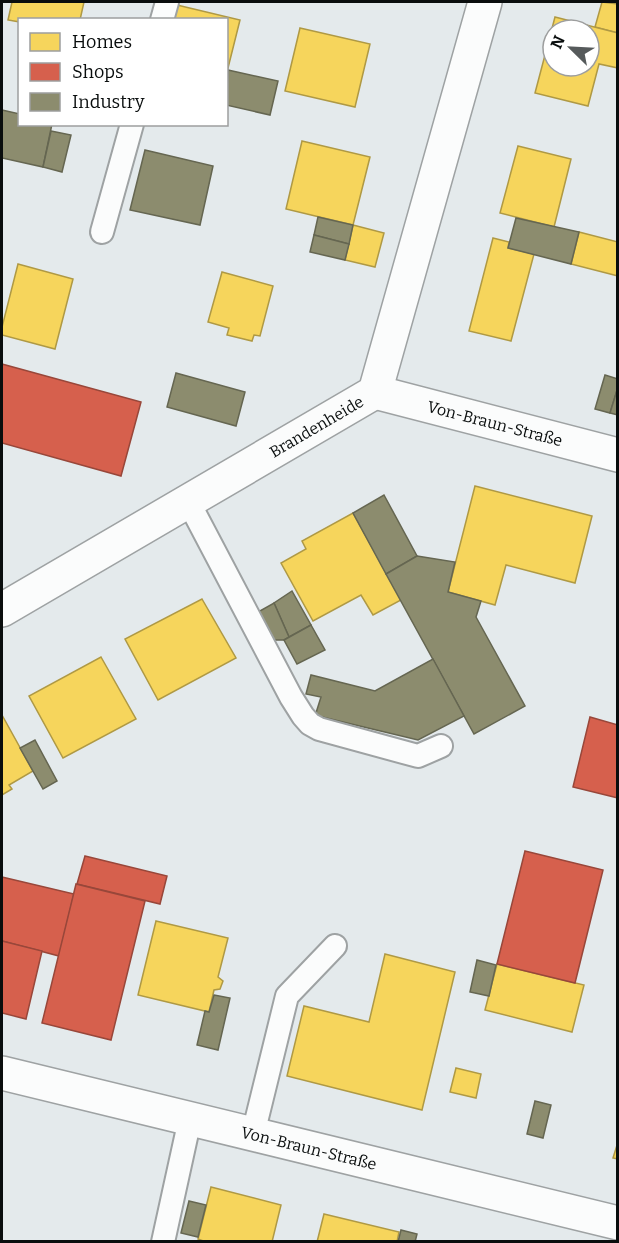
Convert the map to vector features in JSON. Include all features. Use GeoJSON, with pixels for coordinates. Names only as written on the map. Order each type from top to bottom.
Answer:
{"type":"FeatureCollection","features":[{"type":"Feature","properties":{"kind":"street","name":"Brandenheide"},"geometry":{"type":"LineString","coordinates":[[2,610],[375,392],[485,2]]}},
{"type":"Feature","properties":{"kind":"street","name":"Von-Braun-Straße"},"geometry":{"type":"LineString","coordinates":[[375,392],[618,455]]}},
{"type":"Feature","properties":{"kind":"street","name":"Von-Braun-Straße"},"geometry":{"type":"LineString","coordinates":[[2,1073],[618,1223]]}},
{"type":"Feature","properties":{"kind":"lane"},"geometry":{"type":"LineString","coordinates":[[163,18],[167,2]]}},
{"type":"Feature","properties":{"kind":"lane"},"geometry":{"type":"LineString","coordinates":[[102,232],[131,126]]}},
{"type":"Feature","properties":{"kind":"lane"},"geometry":{"type":"LineString","coordinates":[[188,501],[291,697],[310,724],[319,729],[418,756],[441,746]]}},
{"type":"Feature","properties":{"kind":"lane"},"geometry":{"type":"LineString","coordinates":[[252,1134],[287,996],[335,946]]}},
{"type":"Feature","properties":{"kind":"lane"},"geometry":{"type":"LineString","coordinates":[[164,1242],[190,1119]]}},
{"type":"Feature","properties":{"kind":"building: Homes"},"geometry":{"type":"Polygon","coordinates":[[[12,2],[84,2],[80,18],[18,18],[18,22],[8,20],[12,2]]]}},
{"type":"Feature","properties":{"kind":"building: Homes"},"geometry":{"type":"Polygon","coordinates":[[[602,2],[618,4],[618,33],[601,29],[601,18],[598,18],[602,2]]]}},
{"type":"Feature","properties":{"kind":"building: Homes"},"geometry":{"type":"Polygon","coordinates":[[[177,5],[240,20],[228,68],[228,18],[174,18],[177,5]]]}},
{"type":"Feature","properties":{"kind":"building: Homes"},"geometry":{"type":"Polygon","coordinates":[[[300,28],[370,44],[355,107],[285,91],[300,28]]]}},
{"type":"Feature","properties":{"kind":"building: Homes"},"geometry":{"type":"Polygon","coordinates":[[[601,29],[618,33],[618,68],[601,64],[601,29]]]}},
{"type":"Feature","properties":{"kind":"building: Homes"},"geometry":{"type":"Polygon","coordinates":[[[541,70],[541,78],[595,78],[588,106],[535,93],[541,70]]]}},
{"type":"Feature","properties":{"kind":"building: Homes"},"geometry":{"type":"Polygon","coordinates":[[[302,141],[370,157],[353,225],[286,209],[302,141]]]}},
{"type":"Feature","properties":{"kind":"building: Homes"},"geometry":{"type":"Polygon","coordinates":[[[518,146],[571,159],[554,227],[500,213],[518,146]]]}},
{"type":"Feature","properties":{"kind":"building: Homes"},"geometry":{"type":"Polygon","coordinates":[[[353,225],[384,233],[375,267],[345,260],[353,225]]]}},
{"type":"Feature","properties":{"kind":"building: Homes"},"geometry":{"type":"Polygon","coordinates":[[[579,232],[618,242],[618,276],[571,264],[579,232]]]}},
{"type":"Feature","properties":{"kind":"building: Homes"},"geometry":{"type":"Polygon","coordinates":[[[493,238],[509,242],[508,248],[534,254],[511,341],[469,331],[493,238]]]}},
{"type":"Feature","properties":{"kind":"building: Homes"},"geometry":{"type":"Polygon","coordinates":[[[18,264],[73,279],[55,349],[2,335],[18,264]]]}},
{"type":"Feature","properties":{"kind":"building: Homes"},"geometry":{"type":"Polygon","coordinates":[[[222,272],[273,286],[260,336],[254,335],[252,341],[227,335],[229,328],[208,322],[222,272]]]}},
{"type":"Feature","properties":{"kind":"building: Homes"},"geometry":{"type":"Polygon","coordinates":[[[475,486],[592,516],[575,583],[506,565],[495,605],[448,592],[475,486]]]}},
{"type":"Feature","properties":{"kind":"building: Homes"},"geometry":{"type":"Polygon","coordinates":[[[353,513],[401,600],[373,615],[361,595],[313,621],[281,563],[306,549],[302,541],[353,513]]]}},
{"type":"Feature","properties":{"kind":"building: Homes"},"geometry":{"type":"Polygon","coordinates":[[[202,599],[236,658],[158,700],[125,639],[202,599]]]}},
{"type":"Feature","properties":{"kind":"building: Homes"},"geometry":{"type":"Polygon","coordinates":[[[101,657],[136,719],[63,758],[29,696],[101,657]]]}},
{"type":"Feature","properties":{"kind":"building: Homes"},"geometry":{"type":"Polygon","coordinates":[[[2,715],[33,771],[9,785],[12,789],[2,795],[2,715]]]}},
{"type":"Feature","properties":{"kind":"building: Homes"},"geometry":{"type":"Polygon","coordinates":[[[156,921],[228,938],[218,977],[223,981],[220,989],[214,990],[209,1012],[138,995],[156,921]]]}},
{"type":"Feature","properties":{"kind":"building: Homes"},"geometry":{"type":"Polygon","coordinates":[[[385,954],[455,972],[422,1110],[287,1076],[304,1006],[369,1022],[385,954]]]}},
{"type":"Feature","properties":{"kind":"building: Homes"},"geometry":{"type":"Polygon","coordinates":[[[497,964],[584,985],[572,1032],[485,1010],[497,964]]]}},
{"type":"Feature","properties":{"kind":"building: Homes"},"geometry":{"type":"Polygon","coordinates":[[[456,1068],[481,1074],[476,1098],[450,1092],[456,1068]]]}},
{"type":"Feature","properties":{"kind":"building: Homes"},"geometry":{"type":"Polygon","coordinates":[[[618,1142],[618,1159],[613,1158],[618,1142]]]}},
{"type":"Feature","properties":{"kind":"building: Homes"},"geometry":{"type":"Polygon","coordinates":[[[211,1187],[281,1205],[272,1242],[206,1242],[198,1239],[211,1187]]]}},
{"type":"Feature","properties":{"kind":"building: Homes"},"geometry":{"type":"Polygon","coordinates":[[[324,1214],[399,1232],[397,1242],[317,1242],[324,1214]]]}},
{"type":"Feature","properties":{"kind":"building: Shops"},"geometry":{"type":"Polygon","coordinates":[[[2,364],[141,402],[121,476],[2,443],[2,364]]]}},
{"type":"Feature","properties":{"kind":"building: Shops"},"geometry":{"type":"Polygon","coordinates":[[[590,717],[618,725],[618,798],[573,787],[590,717]]]}},
{"type":"Feature","properties":{"kind":"building: Shops"},"geometry":{"type":"Polygon","coordinates":[[[525,851],[603,870],[575,983],[497,964],[525,851]]]}},
{"type":"Feature","properties":{"kind":"building: Shops"},"geometry":{"type":"Polygon","coordinates":[[[85,856],[167,876],[160,904],[77,884],[85,856]]]}},
{"type":"Feature","properties":{"kind":"building: Shops"},"geometry":{"type":"Polygon","coordinates":[[[2,877],[74,894],[59,956],[2,941],[2,877]]]}},
{"type":"Feature","properties":{"kind":"building: Shops"},"geometry":{"type":"Polygon","coordinates":[[[76,884],[145,901],[111,1040],[42,1023],[76,884]]]}},
{"type":"Feature","properties":{"kind":"building: Shops"},"geometry":{"type":"Polygon","coordinates":[[[2,941],[42,951],[26,1019],[2,1013],[2,941]]]}},
{"type":"Feature","properties":{"kind":"building: Industry"},"geometry":{"type":"Polygon","coordinates":[[[228,70],[278,81],[270,115],[228,105],[228,70]]]}},
{"type":"Feature","properties":{"kind":"building: Industry"},"geometry":{"type":"Polygon","coordinates":[[[2,110],[18,114],[18,126],[52,126],[43,167],[2,158],[2,110]]]}},
{"type":"Feature","properties":{"kind":"building: Industry"},"geometry":{"type":"Polygon","coordinates":[[[51,131],[71,135],[62,172],[43,167],[51,131]]]}},
{"type":"Feature","properties":{"kind":"building: Industry"},"geometry":{"type":"Polygon","coordinates":[[[145,150],[213,166],[200,225],[130,210],[145,150]]]}},
{"type":"Feature","properties":{"kind":"building: Industry"},"geometry":{"type":"Polygon","coordinates":[[[318,217],[353,225],[349,244],[314,235],[318,217]]]}},
{"type":"Feature","properties":{"kind":"building: Industry"},"geometry":{"type":"Polygon","coordinates":[[[516,218],[579,232],[571,264],[508,248],[516,218]]]}},
{"type":"Feature","properties":{"kind":"building: Industry"},"geometry":{"type":"Polygon","coordinates":[[[314,235],[349,244],[345,260],[310,252],[314,235]]]}},
{"type":"Feature","properties":{"kind":"building: Industry"},"geometry":{"type":"Polygon","coordinates":[[[176,373],[245,392],[236,426],[167,407],[176,373]]]}},
{"type":"Feature","properties":{"kind":"building: Industry"},"geometry":{"type":"Polygon","coordinates":[[[605,375],[618,379],[618,387],[610,413],[595,409],[605,375]]]}},
{"type":"Feature","properties":{"kind":"building: Industry"},"geometry":{"type":"Polygon","coordinates":[[[618,387],[618,415],[610,413],[618,387]]]}},
{"type":"Feature","properties":{"kind":"building: Industry"},"geometry":{"type":"Polygon","coordinates":[[[384,495],[417,556],[386,574],[353,513],[384,495]]]}},
{"type":"Feature","properties":{"kind":"building: Industry"},"geometry":{"type":"Polygon","coordinates":[[[417,556],[455,562],[448,592],[481,601],[476,617],[525,706],[474,734],[386,574],[417,556]]]}},
{"type":"Feature","properties":{"kind":"building: Industry"},"geometry":{"type":"Polygon","coordinates":[[[292,591],[311,625],[289,637],[274,603],[292,591]]]}},
{"type":"Feature","properties":{"kind":"building: Industry"},"geometry":{"type":"Polygon","coordinates":[[[274,603],[289,637],[284,640],[272,640],[258,612],[274,603]]]}},
{"type":"Feature","properties":{"kind":"building: Industry"},"geometry":{"type":"Polygon","coordinates":[[[311,625],[325,650],[297,664],[284,640],[311,625]]]}},
{"type":"Feature","properties":{"kind":"building: Industry"},"geometry":{"type":"Polygon","coordinates":[[[433,659],[464,716],[418,740],[318,716],[316,713],[321,697],[306,694],[311,675],[375,691],[433,659]]]}},
{"type":"Feature","properties":{"kind":"building: Industry"},"geometry":{"type":"Polygon","coordinates":[[[35,740],[57,781],[43,789],[20,748],[35,740]]]}},
{"type":"Feature","properties":{"kind":"building: Industry"},"geometry":{"type":"Polygon","coordinates":[[[477,960],[496,965],[489,996],[470,992],[477,960]]]}},
{"type":"Feature","properties":{"kind":"building: Industry"},"geometry":{"type":"Polygon","coordinates":[[[214,995],[230,998],[218,1050],[197,1045],[205,1011],[209,1012],[214,995]]]}},
{"type":"Feature","properties":{"kind":"building: Industry"},"geometry":{"type":"Polygon","coordinates":[[[535,1101],[551,1105],[543,1138],[527,1134],[535,1101]]]}},
{"type":"Feature","properties":{"kind":"building: Industry"},"geometry":{"type":"Polygon","coordinates":[[[189,1201],[206,1205],[198,1237],[181,1233],[189,1201]]]}},
{"type":"Feature","properties":{"kind":"building: Industry"},"geometry":{"type":"Polygon","coordinates":[[[401,1230],[417,1234],[415,1242],[398,1242],[401,1230]]]}}]}
